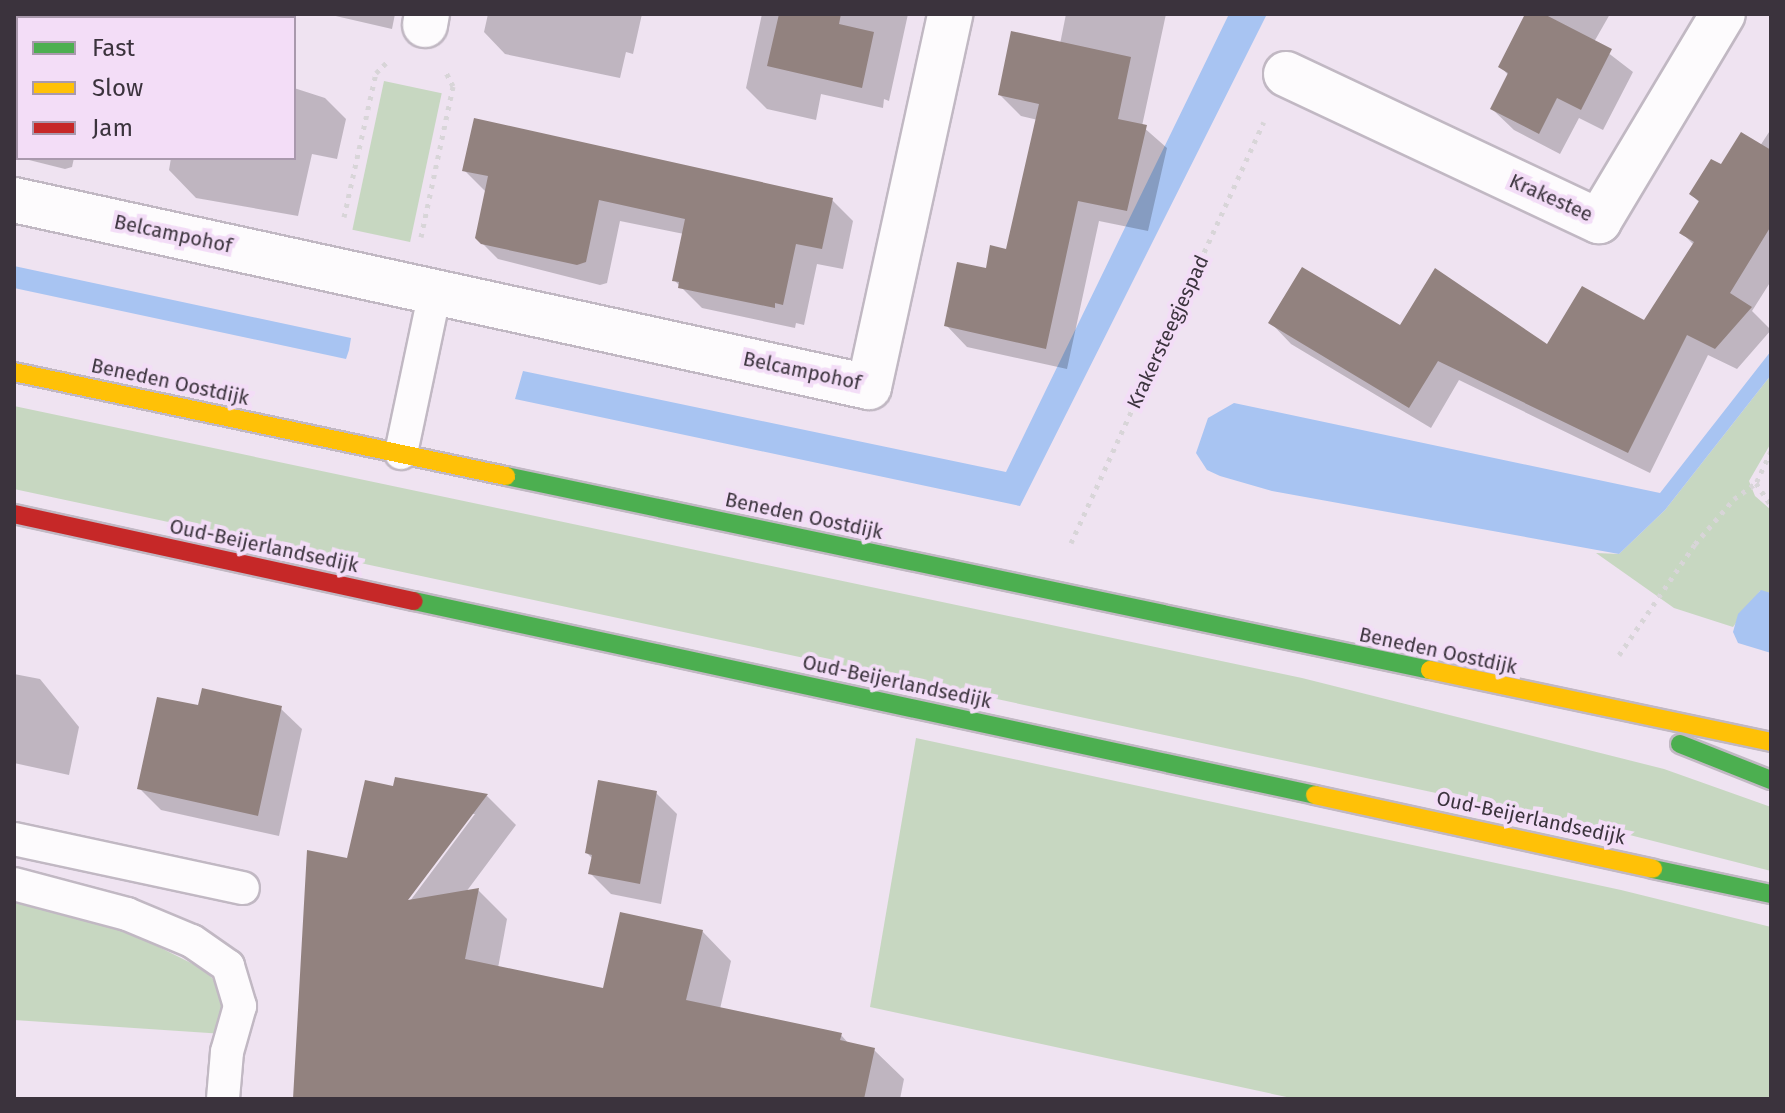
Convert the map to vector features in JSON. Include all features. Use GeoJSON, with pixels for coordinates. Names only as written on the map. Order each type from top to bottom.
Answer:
{"type":"FeatureCollection","features":[{"type":"Feature","properties":{"kind":"main road","name":"Beneden Oostdijk"},"geometry":{"type":"LineString","coordinates":[[14,372],[1585,706],[1771,742]]}},
{"type":"Feature","properties":{"kind":"main road","name":"Oud-Beijerlandsedijk"},"geometry":{"type":"LineString","coordinates":[[14,514],[1771,894]]}},
{"type":"Feature","properties":{"kind":"main road","name":"Beneden Oostdijk"},"geometry":{"type":"LineString","coordinates":[[1585,706],[1771,780]]}},
{"type":"Feature","properties":{"kind":"street","name":"Belcampohof"},"geometry":{"type":"LineString","coordinates":[[14,200],[869,387],[950,14]]}},
{"type":"Feature","properties":{"kind":"street","name":"Krakestee"},"geometry":{"type":"LineString","coordinates":[[1286,74],[1599,221],[1723,14]]}},
{"type":"Feature","properties":{"kind":"lane"},"geometry":{"type":"LineString","coordinates":[[401,453],[423,289]]}},
{"type":"Feature","properties":{"kind":"lane"},"geometry":{"type":"LineString","coordinates":[[14,839],[243,888]]}},
{"type":"Feature","properties":{"kind":"lane"},"geometry":{"type":"LineString","coordinates":[[14,884],[127,914],[192,941],[228,966],[240,1006],[227,1052],[223,1099]]}},
{"type":"Feature","properties":{"kind":"path"},"geometry":{"type":"LineString","coordinates":[[333,269],[376,73],[426,19],[453,86],[423,289]]}},
{"type":"Feature","properties":{"kind":"path","name":"Krakersteegjespad"},"geometry":{"type":"LineString","coordinates":[[1050,590],[1286,74]]}},
{"type":"Feature","properties":{"kind":"path"},"geometry":{"type":"LineString","coordinates":[[1655,600],[1706,530],[1756,483],[1771,451]]}},
{"type":"Feature","properties":{"kind":"path"},"geometry":{"type":"LineString","coordinates":[[1756,483],[1771,505]]}},
{"type":"Feature","properties":{"kind":"green space"},"geometry":{"type":"Polygon","coordinates":[[[384,81],[442,93],[410,242],[352,230],[384,81]]]}},
{"type":"Feature","properties":{"kind":"green space"},"geometry":{"type":"Polygon","coordinates":[[[1771,375],[1771,443],[1749,481],[1755,496],[1771,510],[1771,593],[1760,591],[1733,627],[1674,608],[1596,553],[1619,554],[1665,510],[1771,375]]]}},
{"type":"Feature","properties":{"kind":"green space"},"geometry":{"type":"Polygon","coordinates":[[[14,406],[1302,678],[1664,769],[1771,807],[1771,871],[1614,831],[14,489],[14,406]]]}},
{"type":"Feature","properties":{"kind":"green space"},"geometry":{"type":"Polygon","coordinates":[[[916,738],[1621,890],[1771,927],[1771,1099],[1296,1099],[870,1007],[916,738]]]}},
{"type":"Feature","properties":{"kind":"green space"},"geometry":{"type":"Polygon","coordinates":[[[14,898],[133,934],[203,969],[223,989],[224,1034],[14,1020],[14,898]]]}},
{"type":"Feature","properties":{"kind":"water"},"geometry":{"type":"Polygon","coordinates":[[[1229,14],[1267,14],[1020,506],[515,399],[523,371],[1006,472],[1229,14]]]}},
{"type":"Feature","properties":{"kind":"water"},"geometry":{"type":"Polygon","coordinates":[[[14,266],[351,338],[349,350],[346,359],[14,288],[14,266]]]}},
{"type":"Feature","properties":{"kind":"water"},"geometry":{"type":"Polygon","coordinates":[[[1771,351],[1771,375],[1665,510],[1619,554],[1272,491],[1207,470],[1196,453],[1208,418],[1234,403],[1660,493],[1771,351]]]}},
{"type":"Feature","properties":{"kind":"water"},"geometry":{"type":"Polygon","coordinates":[[[1761,590],[1771,593],[1771,653],[1738,643],[1733,632],[1738,614],[1761,590]]]}},
{"type":"Feature","properties":{"kind":"building"},"geometry":{"type":"Polygon","coordinates":[[[779,14],[841,14],[839,24],[874,32],[862,88],[767,66],[779,14]]]}},
{"type":"Feature","properties":{"kind":"building"},"geometry":{"type":"Polygon","coordinates":[[[1525,14],[1544,14],[1612,49],[1581,110],[1557,98],[1539,134],[1490,109],[1508,73],[1498,67],[1525,14]]]}},
{"type":"Feature","properties":{"kind":"building"},"geometry":{"type":"Polygon","coordinates":[[[1011,31],[1131,57],[1118,119],[1147,125],[1127,211],[1078,201],[1046,349],[944,326],[957,262],[986,268],[990,245],[1006,249],[1039,104],[998,95],[1011,31]]]}},
{"type":"Feature","properties":{"kind":"building"},"geometry":{"type":"Polygon","coordinates":[[[474,118],[833,198],[822,249],[796,244],[783,305],[775,303],[775,308],[678,288],[679,282],[672,281],[685,219],[599,200],[586,262],[577,265],[481,244],[475,238],[488,176],[462,171],[474,118]]]}},
{"type":"Feature","properties":{"kind":"building"},"geometry":{"type":"Polygon","coordinates":[[[1741,132],[1771,150],[1771,226],[1730,293],[1752,307],[1715,349],[1687,335],[1628,453],[1438,361],[1409,408],[1268,323],[1302,267],[1400,325],[1435,268],[1547,344],[1582,286],[1644,320],[1694,242],[1679,233],[1699,201],[1689,194],[1711,159],[1721,164],[1741,132]]]}},
{"type":"Feature","properties":{"kind":"building"},"geometry":{"type":"Polygon","coordinates":[[[202,688],[282,706],[258,816],[137,789],[157,697],[198,705],[202,688]]]}},
{"type":"Feature","properties":{"kind":"building"},"geometry":{"type":"Polygon","coordinates":[[[395,777],[488,794],[408,900],[479,888],[465,959],[603,988],[620,912],[703,930],[686,1000],[842,1033],[840,1040],[875,1048],[864,1099],[293,1099],[307,850],[347,858],[365,780],[393,786],[395,777]]]}},
{"type":"Feature","properties":{"kind":"building"},"geometry":{"type":"Polygon","coordinates":[[[598,780],[657,791],[640,884],[588,874],[592,855],[585,853],[598,780]]]}},
{"type":"Feature","properties":{"kind":"traffic: fast"},"geometry":{"type":"LineString","coordinates":[[506,476],[1430,670]]}},
{"type":"Feature","properties":{"kind":"traffic: fast"},"geometry":{"type":"LineString","coordinates":[[414,601],[1315,795]]}},
{"type":"Feature","properties":{"kind":"traffic: fast"},"geometry":{"type":"LineString","coordinates":[[1680,744],[1771,780]]}},
{"type":"Feature","properties":{"kind":"traffic: fast"},"geometry":{"type":"LineString","coordinates":[[1653,869],[1771,894]]}},
{"type":"Feature","properties":{"kind":"traffic: slow"},"geometry":{"type":"LineString","coordinates":[[14,372],[506,476]]}},
{"type":"Feature","properties":{"kind":"traffic: slow"},"geometry":{"type":"LineString","coordinates":[[1430,670],[1771,742]]}},
{"type":"Feature","properties":{"kind":"traffic: slow"},"geometry":{"type":"LineString","coordinates":[[1315,795],[1653,869]]}},
{"type":"Feature","properties":{"kind":"traffic: jam"},"geometry":{"type":"LineString","coordinates":[[14,514],[414,601]]}}]}
